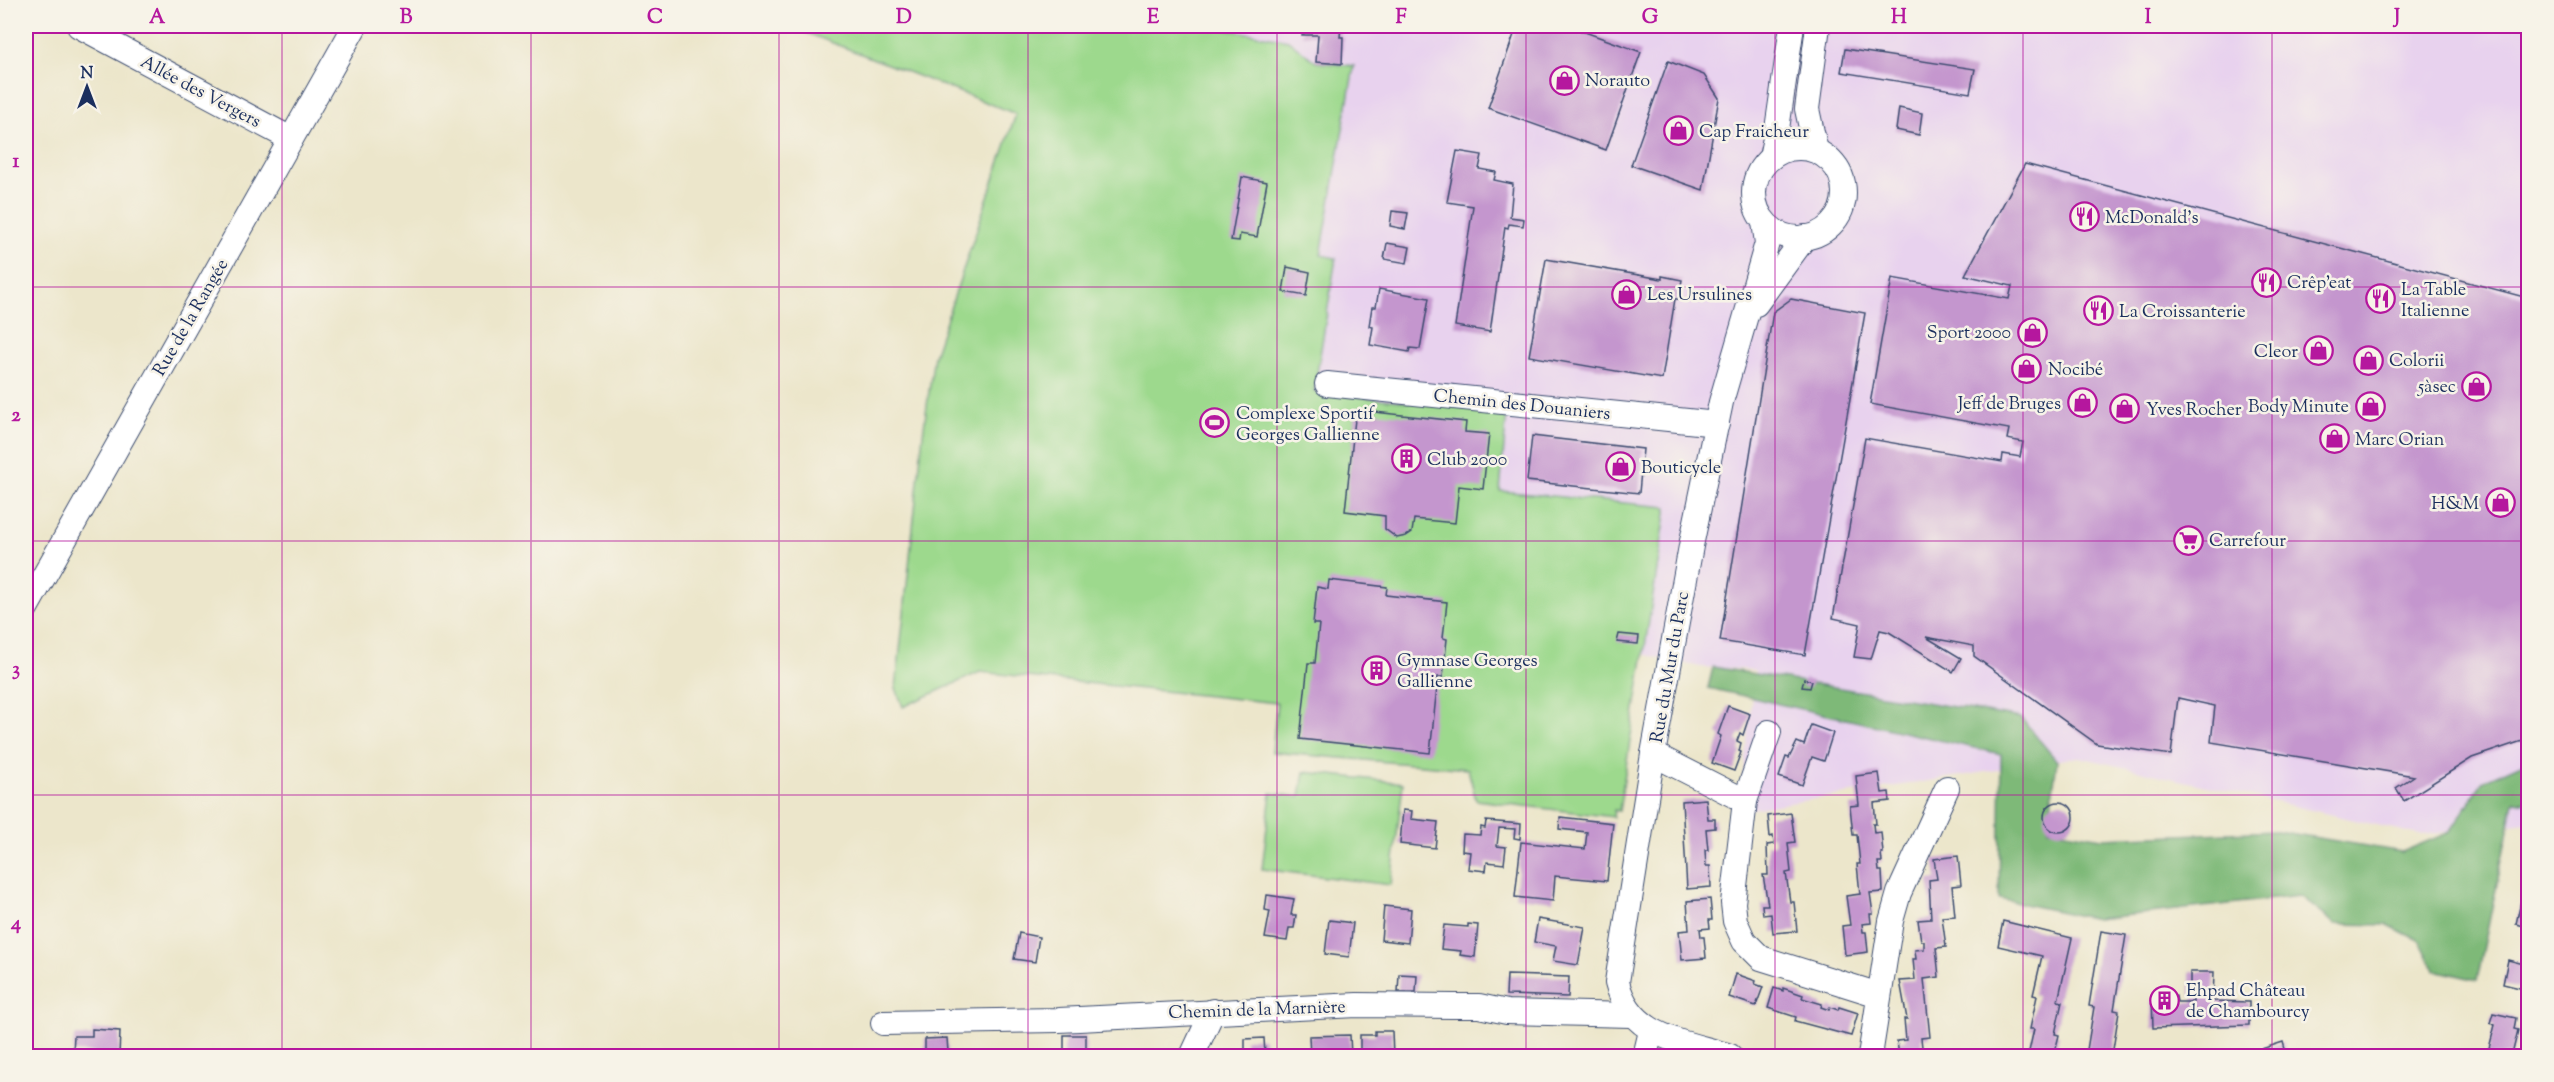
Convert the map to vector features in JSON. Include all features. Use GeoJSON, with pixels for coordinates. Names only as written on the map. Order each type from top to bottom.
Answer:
{"type":"FeatureCollection","features":[{"type":"Feature","properties":{"kind":"street","name":"Allée des Vergers"},"geometry":{"type":"LineString","coordinates":[[79,26],[291,139]]}},
{"type":"Feature","properties":{"kind":"street","name":"Rue de la Rangée"},"geometry":{"type":"LineString","coordinates":[[26,608],[355,26]]}},
{"type":"Feature","properties":{"kind":"street"},"geometry":{"type":"LineString","coordinates":[[1771,157],[1792,26]]}},
{"type":"Feature","properties":{"kind":"street"},"geometry":{"type":"LineString","coordinates":[[1816,151],[1808,109],[1818,26]]}},
{"type":"Feature","properties":{"kind":"street"},"geometry":{"type":"LineString","coordinates":[[1793,148],[1816,151],[1834,164],[1839,173],[1843,187],[1843,200],[1839,213],[1819,233],[1805,237],[1790,236],[1776,231],[1764,222],[1758,212],[1754,188],[1762,166],[1771,157],[1793,148]]}},
{"type":"Feature","properties":{"kind":"street","name":"Rue du Mur du Parc"},"geometry":{"type":"LineString","coordinates":[[1631,1015],[1620,994],[1617,982],[1653,754],[1716,424],[1767,243],[1764,222]]}},
{"type":"Feature","properties":{"kind":"street","name":"Rue du Mur du Parc"},"geometry":{"type":"LineString","coordinates":[[1744,321],[1805,237]]}},
{"type":"Feature","properties":{"kind":"street","name":"Chemin des Douaniers"},"geometry":{"type":"LineString","coordinates":[[1328,384],[1716,424]]}},
{"type":"Feature","properties":{"kind":"street"},"geometry":{"type":"LineString","coordinates":[[1769,732],[1745,801],[1733,903],[1735,921],[1743,941],[1761,958],[1879,995]]}},
{"type":"Feature","properties":{"kind":"street"},"geometry":{"type":"LineString","coordinates":[[1653,754],[1745,801]]}},
{"type":"Feature","properties":{"kind":"street"},"geometry":{"type":"LineString","coordinates":[[1870,1056],[1891,921],[1899,893],[1947,788]]}},
{"type":"Feature","properties":{"kind":"street","name":"Chemin de la Marnière"},"geometry":{"type":"LineString","coordinates":[[883,1023],[1059,1020],[1357,1005],[1479,1006],[1507,1011],[1631,1015]]}},
{"type":"Feature","properties":{"kind":"street"},"geometry":{"type":"LineString","coordinates":[[1192,1056],[1213,1011]]}},
{"type":"Feature","properties":{"kind":"street"},"geometry":{"type":"LineString","coordinates":[[1631,1015],[1651,1031],[1730,1056]]}},
{"type":"Feature","properties":{"kind":"street"},"geometry":{"type":"LineString","coordinates":[[1645,1056],[1651,1031]]}},
{"type":"Feature","properties":{"kind":"shaded area"},"geometry":{"type":"Polygon","coordinates":[[[1206,26],[2528,26],[2528,823],[2420,835],[2079,757],[1739,811],[1755,670],[1700,667],[1642,654],[1667,507],[1500,491],[1507,412],[1314,392],[1335,258],[1321,255],[1353,75],[1316,62],[1288,40],[1206,26]]]}},
{"type":"Feature","properties":{"kind":"green space","name":"Complexe Sportif Georges Gallienne"},"geometry":{"type":"Polygon","coordinates":[[[789,26],[1206,26],[1288,40],[1316,62],[1354,66],[1321,255],[1336,258],[1314,392],[1507,412],[1500,491],[1667,507],[1619,811],[1614,810],[1613,817],[1476,800],[1468,769],[1272,752],[1277,703],[980,672],[903,707],[896,688],[923,434],[934,356],[1016,114],[789,26]]]}},
{"type":"Feature","properties":{"kind":"green space"},"geometry":{"type":"Polygon","coordinates":[[[1713,667],[2021,718],[2057,761],[2048,829],[2102,838],[2277,831],[2402,852],[2450,832],[2483,781],[2528,761],[2528,803],[2514,801],[2477,980],[2435,970],[2420,941],[2388,925],[2335,924],[2300,896],[2096,919],[1999,899],[2001,754],[1708,688],[1713,667]]]}},
{"type":"Feature","properties":{"kind":"green space"},"geometry":{"type":"Polygon","coordinates":[[[1304,772],[1403,783],[1391,885],[1262,869],[1271,793],[1300,797],[1304,772]]]}},
{"type":"Feature","properties":{"kind":"building"},"geometry":{"type":"Polygon","coordinates":[[[1303,26],[1341,26],[1342,64],[1316,62],[1318,35],[1302,35],[1303,26]]]}},
{"type":"Feature","properties":{"kind":"building","name":"Norauto"},"geometry":{"type":"Polygon","coordinates":[[[1517,26],[1568,26],[1641,52],[1606,150],[1488,108],[1517,26]]]}},
{"type":"Feature","properties":{"kind":"building"},"geometry":{"type":"Polygon","coordinates":[[[1845,49],[1975,69],[1970,93],[1841,72],[1845,49]]]}},
{"type":"Feature","properties":{"kind":"building","name":"Cap Fraicheur"},"geometry":{"type":"Polygon","coordinates":[[[1668,61],[1704,75],[1719,98],[1703,190],[1631,165],[1668,61]]]}},
{"type":"Feature","properties":{"kind":"building"},"geometry":{"type":"Polygon","coordinates":[[[1899,108],[1922,113],[1919,135],[1896,130],[1899,108]]]}},
{"type":"Feature","properties":{"kind":"building"},"geometry":{"type":"Polygon","coordinates":[[[1457,151],[1482,155],[1479,169],[1496,172],[1494,180],[1513,184],[1510,217],[1524,219],[1523,226],[1509,224],[1508,228],[1505,227],[1490,332],[1455,326],[1473,206],[1447,202],[1457,151]]]}},
{"type":"Feature","properties":{"kind":"building","name":"Carrefour"},"geometry":{"type":"Polygon","coordinates":[[[2025,164],[2528,298],[2528,739],[2472,758],[2404,801],[2396,788],[2414,776],[2211,742],[2215,706],[2178,698],[2171,755],[2097,744],[1974,656],[1974,646],[1926,637],[1961,658],[1953,672],[1889,632],[1880,630],[1871,659],[1854,657],[1860,624],[1833,618],[1865,438],[2002,462],[2003,454],[2020,457],[2023,442],[2007,439],[2009,429],[1870,404],[1892,278],[2009,299],[2012,286],[1965,275],[2025,164]]]}},
{"type":"Feature","properties":{"kind":"building"},"geometry":{"type":"Polygon","coordinates":[[[1242,177],[1267,182],[1257,237],[1240,234],[1239,241],[1231,240],[1242,177]]]}},
{"type":"Feature","properties":{"kind":"building"},"geometry":{"type":"Polygon","coordinates":[[[1392,211],[1408,213],[1405,229],[1390,226],[1392,211]]]}},
{"type":"Feature","properties":{"kind":"building"},"geometry":{"type":"Polygon","coordinates":[[[1387,243],[1410,247],[1407,263],[1384,259],[1387,243]]]}},
{"type":"Feature","properties":{"kind":"building"},"geometry":{"type":"Polygon","coordinates":[[[1546,259],[1662,279],[1662,276],[1682,280],[1678,299],[1675,299],[1662,379],[1529,356],[1546,259]]]}},
{"type":"Feature","properties":{"kind":"building"},"geometry":{"type":"Polygon","coordinates":[[[1287,267],[1310,272],[1306,296],[1283,292],[1287,267]]]}},
{"type":"Feature","properties":{"kind":"building"},"geometry":{"type":"Polygon","coordinates":[[[1379,289],[1429,298],[1420,349],[1410,348],[1409,352],[1370,345],[1373,327],[1369,326],[1372,307],[1376,307],[1379,289]]]}},
{"type":"Feature","properties":{"kind":"building"},"geometry":{"type":"Polygon","coordinates":[[[1791,299],[1865,313],[1805,655],[1720,641],[1773,312],[1791,299]]]}},
{"type":"Feature","properties":{"kind":"building","name":"Club 2000"},"geometry":{"type":"Polygon","coordinates":[[[1356,410],[1466,422],[1465,432],[1489,434],[1483,489],[1459,486],[1455,523],[1414,519],[1412,532],[1397,538],[1385,529],[1385,516],[1345,511],[1356,410]]]}},
{"type":"Feature","properties":{"kind":"building"},"geometry":{"type":"Polygon","coordinates":[[[1532,436],[1643,449],[1639,493],[1527,481],[1532,436]]]}},
{"type":"Feature","properties":{"kind":"building","name":"Gymnase Georges Gallienne"},"geometry":{"type":"Polygon","coordinates":[[[1329,580],[1387,587],[1386,595],[1447,602],[1443,638],[1447,639],[1443,677],[1438,677],[1430,753],[1300,739],[1308,663],[1315,663],[1319,624],[1313,624],[1317,587],[1328,589],[1329,580]]]}},
{"type":"Feature","properties":{"kind":"building"},"geometry":{"type":"Polygon","coordinates":[[[1619,634],[1639,636],[1638,644],[1617,642],[1619,634]]]}},
{"type":"Feature","properties":{"kind":"building"},"geometry":{"type":"Polygon","coordinates":[[[1804,679],[1812,681],[1810,688],[1802,687],[1804,679]]]}},
{"type":"Feature","properties":{"kind":"building"},"geometry":{"type":"Polygon","coordinates":[[[1728,706],[1750,714],[1743,735],[1740,733],[1737,741],[1741,743],[1739,751],[1741,752],[1734,771],[1712,763],[1721,736],[1718,734],[1728,706]]]}},
{"type":"Feature","properties":{"kind":"building"},"geometry":{"type":"Polygon","coordinates":[[[1811,725],[1833,733],[1824,761],[1812,757],[1802,785],[1779,777],[1786,757],[1789,758],[1797,742],[1804,745],[1811,725]]]}},
{"type":"Feature","properties":{"kind":"building"},"geometry":{"type":"Polygon","coordinates":[[[1879,773],[1882,793],[1889,792],[1890,801],[1874,803],[1876,824],[1873,824],[1874,833],[1881,832],[1883,853],[1881,853],[1882,862],[1878,862],[1879,871],[1882,871],[1883,892],[1870,893],[1873,914],[1870,914],[1871,923],[1862,924],[1863,932],[1866,932],[1868,952],[1845,955],[1842,926],[1850,925],[1846,896],[1860,894],[1857,835],[1853,835],[1850,806],[1859,805],[1856,776],[1879,773]]]}},
{"type":"Feature","properties":{"kind":"building"},"geometry":{"type":"Polygon","coordinates":[[[1706,799],[1708,819],[1715,819],[1715,828],[1706,829],[1708,850],[1705,850],[1706,866],[1710,866],[1711,887],[1687,889],[1682,801],[1706,799]]]}},
{"type":"Feature","properties":{"kind":"building"},"geometry":{"type":"Polygon","coordinates":[[[2059,802],[2070,806],[2074,817],[2070,828],[2059,832],[2048,828],[2044,817],[2048,806],[2059,802]]]}},
{"type":"Feature","properties":{"kind":"building"},"geometry":{"type":"Polygon","coordinates":[[[1403,810],[1412,811],[1411,819],[1438,822],[1435,848],[1400,844],[1403,810]]]}},
{"type":"Feature","properties":{"kind":"building"},"geometry":{"type":"Polygon","coordinates":[[[1791,813],[1795,842],[1788,843],[1791,872],[1786,873],[1790,902],[1794,902],[1797,931],[1773,933],[1771,914],[1763,915],[1762,905],[1768,905],[1763,875],[1768,875],[1767,845],[1774,844],[1773,836],[1770,837],[1768,816],[1791,813]]]}},
{"type":"Feature","properties":{"kind":"building"},"geometry":{"type":"Polygon","coordinates":[[[1560,817],[1613,823],[1607,881],[1555,876],[1553,901],[1515,897],[1521,842],[1585,849],[1587,832],[1559,829],[1560,817]]]}},
{"type":"Feature","properties":{"kind":"building"},"geometry":{"type":"Polygon","coordinates":[[[1486,821],[1521,824],[1520,839],[1514,838],[1515,829],[1499,828],[1497,846],[1506,847],[1504,864],[1487,862],[1486,871],[1468,869],[1470,852],[1462,851],[1463,834],[1480,835],[1481,827],[1485,828],[1486,821]]]}},
{"type":"Feature","properties":{"kind":"building"},"geometry":{"type":"Polygon","coordinates":[[[1958,856],[1961,885],[1952,886],[1955,916],[1942,917],[1946,947],[1936,948],[1939,977],[1924,979],[1930,1037],[1921,1038],[1923,1056],[1899,1056],[1897,1041],[1906,1040],[1904,1019],[1907,1019],[1900,981],[1915,980],[1913,959],[1916,959],[1915,950],[1924,949],[1918,920],[1931,919],[1929,880],[1937,879],[1934,859],[1958,856]]]}},
{"type":"Feature","properties":{"kind":"building"},"geometry":{"type":"Polygon","coordinates":[[[2524,887],[2528,888],[2528,927],[2516,924],[2524,887]]]}},
{"type":"Feature","properties":{"kind":"building"},"geometry":{"type":"Polygon","coordinates":[[[1267,895],[1294,899],[1291,915],[1296,915],[1294,928],[1289,928],[1287,941],[1265,938],[1270,911],[1265,910],[1267,895]]]}},
{"type":"Feature","properties":{"kind":"building"},"geometry":{"type":"Polygon","coordinates":[[[1710,899],[1712,920],[1709,920],[1710,928],[1700,929],[1701,937],[1704,937],[1706,958],[1682,960],[1679,931],[1689,930],[1687,901],[1710,899]]]}},
{"type":"Feature","properties":{"kind":"building"},"geometry":{"type":"Polygon","coordinates":[[[1384,906],[1411,909],[1408,943],[1381,940],[1384,906]]]}},
{"type":"Feature","properties":{"kind":"building"},"geometry":{"type":"Polygon","coordinates":[[[1538,919],[1585,927],[1578,965],[1553,961],[1556,946],[1534,942],[1538,919]]]}},
{"type":"Feature","properties":{"kind":"building"},"geometry":{"type":"Polygon","coordinates":[[[1329,920],[1353,923],[1349,957],[1325,954],[1329,920]]]}},
{"type":"Feature","properties":{"kind":"building"},"geometry":{"type":"Polygon","coordinates":[[[2003,921],[2072,938],[2058,1001],[2062,1002],[2055,1034],[2059,1035],[2054,1056],[2028,1056],[2034,1029],[2030,1029],[2037,996],[2033,995],[2042,956],[1998,946],[2003,921]]]}},
{"type":"Feature","properties":{"kind":"building"},"geometry":{"type":"Polygon","coordinates":[[[1468,924],[1478,925],[1475,957],[1460,955],[1461,951],[1441,949],[1444,925],[1468,927],[1468,924]]]}},
{"type":"Feature","properties":{"kind":"building"},"geometry":{"type":"Polygon","coordinates":[[[2101,931],[2126,935],[2114,1010],[2119,1011],[2112,1056],[2086,1056],[2094,1007],[2089,1006],[2101,931]]]}},
{"type":"Feature","properties":{"kind":"building"},"geometry":{"type":"Polygon","coordinates":[[[1019,933],[1039,937],[1035,962],[1014,959],[1019,933]]]}},
{"type":"Feature","properties":{"kind":"building"},"geometry":{"type":"Polygon","coordinates":[[[2508,960],[2528,965],[2528,990],[2503,984],[2508,960]]]}},
{"type":"Feature","properties":{"kind":"building","name":"Ehpad Château de Chambourcy"},"geometry":{"type":"Polygon","coordinates":[[[2190,972],[2214,972],[2213,1001],[2249,1002],[2249,1025],[2153,1028],[2152,997],[2163,997],[2171,993],[2176,996],[2177,1002],[2193,1002],[2193,996],[2190,996],[2190,972]]]}},
{"type":"Feature","properties":{"kind":"building"},"geometry":{"type":"Polygon","coordinates":[[[1399,974],[1417,975],[1416,992],[1398,992],[1399,974]]]}},
{"type":"Feature","properties":{"kind":"building"},"geometry":{"type":"Polygon","coordinates":[[[1736,974],[1756,981],[1755,984],[1763,987],[1756,1006],[1729,997],[1736,974]]]}},
{"type":"Feature","properties":{"kind":"building"},"geometry":{"type":"Polygon","coordinates":[[[1507,975],[1569,977],[1568,997],[1506,995],[1507,975]]]}},
{"type":"Feature","properties":{"kind":"building"},"geometry":{"type":"Polygon","coordinates":[[[1774,988],[1783,991],[1783,988],[1803,995],[1802,998],[1822,1004],[1821,1007],[1829,1010],[1830,1007],[1838,1010],[1839,1007],[1858,1013],[1851,1036],[1795,1021],[1796,1017],[1768,1008],[1774,988]]]}},
{"type":"Feature","properties":{"kind":"building"},"geometry":{"type":"Polygon","coordinates":[[[2493,1013],[2516,1018],[2514,1029],[2518,1030],[2512,1055],[2487,1056],[2495,1025],[2490,1023],[2493,1013]]]}},
{"type":"Feature","properties":{"kind":"building"},"geometry":{"type":"Polygon","coordinates":[[[92,1029],[120,1031],[119,1056],[94,1056],[94,1053],[73,1052],[74,1036],[92,1036],[92,1029]]]}},
{"type":"Feature","properties":{"kind":"building"},"geometry":{"type":"Polygon","coordinates":[[[1375,1031],[1392,1031],[1393,1056],[1360,1055],[1360,1035],[1375,1035],[1375,1031]]]}},
{"type":"Feature","properties":{"kind":"building"},"geometry":{"type":"Polygon","coordinates":[[[1064,1035],[1086,1035],[1086,1056],[1064,1056],[1064,1035]]]}},
{"type":"Feature","properties":{"kind":"building"},"geometry":{"type":"Polygon","coordinates":[[[1350,1035],[1351,1056],[1310,1056],[1309,1036],[1350,1035]]]}},
{"type":"Feature","properties":{"kind":"building"},"geometry":{"type":"Polygon","coordinates":[[[947,1038],[948,1052],[925,1053],[925,1039],[947,1038]]]}},
{"type":"Feature","properties":{"kind":"building"},"geometry":{"type":"Polygon","coordinates":[[[1264,1038],[1265,1054],[1268,1056],[1241,1056],[1240,1051],[1245,1051],[1245,1039],[1264,1038]]]}},
{"type":"Feature","properties":{"kind":"building"},"geometry":{"type":"Polygon","coordinates":[[[2283,1042],[2287,1056],[2243,1056],[2243,1055],[2283,1042]]]}},
{"type":"Feature","properties":{"kind":"building"},"geometry":{"type":"Polygon","coordinates":[[[2404,1050],[2403,1056],[2394,1056],[2395,1052],[2404,1050]]]}},
{"type":"Feature","properties":{"kind":"place","name":"Norauto"},"geometry":{"type":"Point","coordinates":[1564,80]}},
{"type":"Feature","properties":{"kind":"place","name":"Cap Fraicheur"},"geometry":{"type":"Point","coordinates":[1678,131]}},
{"type":"Feature","properties":{"kind":"place","name":"McDonald's"},"geometry":{"type":"Point","coordinates":[2084,217]}},
{"type":"Feature","properties":{"kind":"place","name":"Crêp'eat"},"geometry":{"type":"Point","coordinates":[2266,282]}},
{"type":"Feature","properties":{"kind":"place","name":"Les Ursulines"},"geometry":{"type":"Point","coordinates":[1626,294]}},
{"type":"Feature","properties":{"kind":"place","name":"La Table Italienne"},"geometry":{"type":"Point","coordinates":[2380,299]}},
{"type":"Feature","properties":{"kind":"place","name":"La Croissanterie"},"geometry":{"type":"Point","coordinates":[2098,311]}},
{"type":"Feature","properties":{"kind":"place","name":"Sport 2000"},"geometry":{"type":"Point","coordinates":[2032,332]}},
{"type":"Feature","properties":{"kind":"place","name":"Cleor"},"geometry":{"type":"Point","coordinates":[2319,351]}},
{"type":"Feature","properties":{"kind":"place","name":"Colorii"},"geometry":{"type":"Point","coordinates":[2368,360]}},
{"type":"Feature","properties":{"kind":"place","name":"Nocibé"},"geometry":{"type":"Point","coordinates":[2027,369]}},
{"type":"Feature","properties":{"kind":"place","name":"5àsec"},"geometry":{"type":"Point","coordinates":[2477,386]}},
{"type":"Feature","properties":{"kind":"place","name":"Jeff de Bruges"},"geometry":{"type":"Point","coordinates":[2082,403]}},
{"type":"Feature","properties":{"kind":"place","name":"Body Minute"},"geometry":{"type":"Point","coordinates":[2370,406]}},
{"type":"Feature","properties":{"kind":"place","name":"Yves Rocher"},"geometry":{"type":"Point","coordinates":[2125,409]}},
{"type":"Feature","properties":{"kind":"place","name":"Complexe Sportif Georges Gallienne"},"geometry":{"type":"Point","coordinates":[1215,423]}},
{"type":"Feature","properties":{"kind":"place","name":"Marc Orian"},"geometry":{"type":"Point","coordinates":[2334,439]}},
{"type":"Feature","properties":{"kind":"place","name":"Club 2000"},"geometry":{"type":"Point","coordinates":[1406,459]}},
{"type":"Feature","properties":{"kind":"place","name":"Bouticycle"},"geometry":{"type":"Point","coordinates":[1620,467]}},
{"type":"Feature","properties":{"kind":"place","name":"H&M"},"geometry":{"type":"Point","coordinates":[2500,503]}},
{"type":"Feature","properties":{"kind":"place","name":"Carrefour"},"geometry":{"type":"Point","coordinates":[2188,540]}},
{"type":"Feature","properties":{"kind":"place","name":"Gymnase Georges Gallienne"},"geometry":{"type":"Point","coordinates":[1376,670]}},
{"type":"Feature","properties":{"kind":"place","name":"Ehpad Château de Chambourcy"},"geometry":{"type":"Point","coordinates":[2165,1000]}}]}
